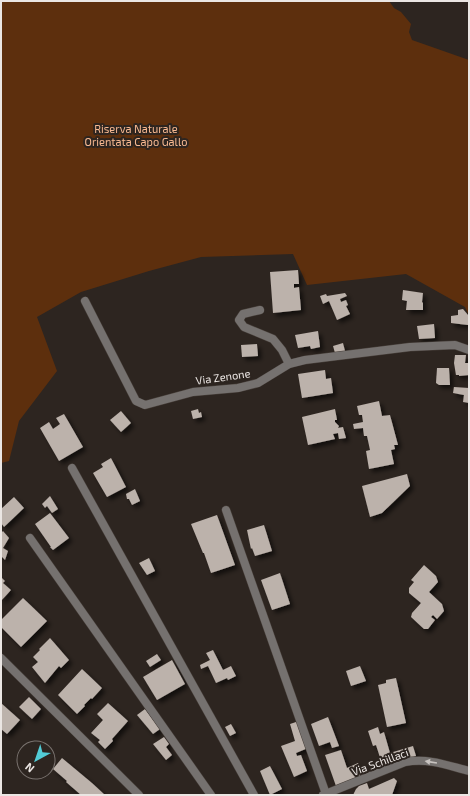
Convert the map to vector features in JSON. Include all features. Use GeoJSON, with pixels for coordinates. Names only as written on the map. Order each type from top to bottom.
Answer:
{"type":"FeatureCollection","features":[{"type":"Feature","properties":{"kind":"street","name":"Via Zenone"},"geometry":{"type":"LineString","coordinates":[[85,301],[136,401],[145,405],[193,392],[238,388],[258,383],[289,364],[326,357],[410,347],[455,345],[469,350]]}},
{"type":"Feature","properties":{"kind":"street"},"geometry":{"type":"LineString","coordinates":[[260,310],[243,314],[239,320],[244,327],[273,339],[282,350],[289,364]]}},
{"type":"Feature","properties":{"kind":"street"},"geometry":{"type":"LineString","coordinates":[[72,468],[254,795]]}},
{"type":"Feature","properties":{"kind":"street"},"geometry":{"type":"LineString","coordinates":[[226,510],[324,795]]}},
{"type":"Feature","properties":{"kind":"street"},"geometry":{"type":"LineString","coordinates":[[30,538],[211,795]]}},
{"type":"Feature","properties":{"kind":"street"},"geometry":{"type":"LineString","coordinates":[[1,658],[139,795]]}},
{"type":"Feature","properties":{"kind":"street","name":"Via Schillaci"},"geometry":{"type":"LineString","coordinates":[[324,795],[405,762],[418,760],[435,762],[469,771]]}},
{"type":"Feature","properties":{"kind":"green space","name":"Riserva Naturale Orientata Capo Gallo"},"geometry":{"type":"Polygon","coordinates":[[[1,1],[389,1],[394,8],[401,12],[411,24],[409,32],[412,40],[469,60],[469,316],[465,307],[406,274],[307,285],[293,254],[201,257],[81,292],[37,317],[57,371],[19,421],[9,461],[1,463],[1,1]]]}},
{"type":"Feature","properties":{"kind":"building"},"geometry":{"type":"Polygon","coordinates":[[[298,270],[299,284],[294,284],[294,288],[299,287],[301,310],[273,313],[270,272],[298,270]]]}},
{"type":"Feature","properties":{"kind":"building"},"geometry":{"type":"Polygon","coordinates":[[[403,290],[423,293],[423,310],[406,310],[407,301],[402,300],[403,290]]]}},
{"type":"Feature","properties":{"kind":"building"},"geometry":{"type":"Polygon","coordinates":[[[345,293],[347,296],[340,299],[341,302],[346,300],[348,305],[346,306],[350,314],[337,320],[329,301],[323,304],[320,296],[326,294],[327,296],[345,293]]]}},
{"type":"Feature","properties":{"kind":"building"},"geometry":{"type":"Polygon","coordinates":[[[463,309],[468,315],[468,325],[451,323],[451,316],[458,315],[458,310],[463,309]]]}},
{"type":"Feature","properties":{"kind":"building"},"geometry":{"type":"Polygon","coordinates":[[[434,324],[435,338],[419,339],[417,326],[434,324]]]}},
{"type":"Feature","properties":{"kind":"building"},"geometry":{"type":"Polygon","coordinates":[[[318,331],[320,347],[311,349],[310,346],[298,348],[295,335],[318,331]]]}},
{"type":"Feature","properties":{"kind":"building"},"geometry":{"type":"Polygon","coordinates":[[[343,343],[345,351],[335,353],[333,346],[343,343]]]}},
{"type":"Feature","properties":{"kind":"building"},"geometry":{"type":"Polygon","coordinates":[[[257,344],[258,356],[242,357],[241,345],[257,344]]]}},
{"type":"Feature","properties":{"kind":"building"},"geometry":{"type":"Polygon","coordinates":[[[455,355],[466,355],[465,363],[468,363],[469,375],[456,375],[454,363],[455,355]]]}},
{"type":"Feature","properties":{"kind":"building"},"geometry":{"type":"Polygon","coordinates":[[[437,368],[449,368],[450,385],[439,385],[436,383],[437,368]]]}},
{"type":"Feature","properties":{"kind":"building"},"geometry":{"type":"Polygon","coordinates":[[[325,370],[326,379],[331,378],[333,393],[302,398],[298,374],[325,370]]]}},
{"type":"Feature","properties":{"kind":"building"},"geometry":{"type":"Polygon","coordinates":[[[454,387],[469,388],[469,403],[463,402],[464,395],[453,393],[454,387]]]}},
{"type":"Feature","properties":{"kind":"building"},"geometry":{"type":"Polygon","coordinates":[[[379,401],[382,416],[390,415],[398,445],[394,445],[395,449],[391,450],[394,464],[369,469],[366,451],[370,450],[367,436],[364,436],[363,428],[354,429],[353,424],[363,422],[362,415],[359,415],[357,406],[379,401]]]}},
{"type":"Feature","properties":{"kind":"building"},"geometry":{"type":"Polygon","coordinates":[[[198,409],[199,413],[201,412],[202,417],[193,419],[191,411],[198,409]]]}},
{"type":"Feature","properties":{"kind":"building"},"geometry":{"type":"Polygon","coordinates":[[[335,409],[337,420],[335,420],[335,422],[339,426],[338,428],[343,427],[346,438],[339,439],[338,433],[333,434],[335,439],[308,445],[302,417],[335,409]]]}},
{"type":"Feature","properties":{"kind":"building"},"geometry":{"type":"Polygon","coordinates":[[[121,411],[131,423],[121,432],[110,420],[121,411]]]}},
{"type":"Feature","properties":{"kind":"building"},"geometry":{"type":"Polygon","coordinates":[[[64,414],[83,447],[59,461],[40,428],[49,422],[53,429],[60,424],[56,418],[64,414]]]}},
{"type":"Feature","properties":{"kind":"building"},"geometry":{"type":"Polygon","coordinates":[[[111,458],[126,487],[107,497],[93,473],[103,467],[101,464],[111,458]]]}},
{"type":"Feature","properties":{"kind":"building"},"geometry":{"type":"Polygon","coordinates":[[[407,474],[410,486],[382,513],[370,517],[362,486],[407,474]]]}},
{"type":"Feature","properties":{"kind":"building"},"geometry":{"type":"Polygon","coordinates":[[[135,489],[140,501],[132,505],[129,499],[127,499],[126,494],[135,489]]]}},
{"type":"Feature","properties":{"kind":"building"},"geometry":{"type":"Polygon","coordinates":[[[50,496],[58,509],[52,513],[47,506],[45,508],[42,504],[50,496]]]}},
{"type":"Feature","properties":{"kind":"building"},"geometry":{"type":"Polygon","coordinates":[[[14,497],[24,508],[4,527],[1,523],[1,509],[14,497]]]}},
{"type":"Feature","properties":{"kind":"building"},"geometry":{"type":"Polygon","coordinates":[[[50,513],[69,538],[53,550],[35,524],[50,513]]]}},
{"type":"Feature","properties":{"kind":"building"},"geometry":{"type":"Polygon","coordinates":[[[217,515],[235,565],[211,573],[191,524],[217,515]]]}},
{"type":"Feature","properties":{"kind":"building"},"geometry":{"type":"Polygon","coordinates":[[[264,525],[272,551],[255,556],[252,548],[251,549],[247,530],[264,525]]]}},
{"type":"Feature","properties":{"kind":"building"},"geometry":{"type":"Polygon","coordinates":[[[3,531],[9,538],[3,548],[8,551],[5,560],[1,556],[1,533],[3,531]]]}},
{"type":"Feature","properties":{"kind":"building"},"geometry":{"type":"Polygon","coordinates":[[[149,558],[155,571],[147,575],[139,563],[149,558]]]}},
{"type":"Feature","properties":{"kind":"building"},"geometry":{"type":"Polygon","coordinates":[[[424,565],[436,576],[438,582],[429,592],[442,604],[444,611],[437,619],[433,615],[431,617],[435,620],[428,629],[424,629],[411,617],[412,613],[421,603],[409,593],[409,588],[414,582],[411,580],[424,565]]]}},
{"type":"Feature","properties":{"kind":"building"},"geometry":{"type":"Polygon","coordinates":[[[280,573],[290,604],[272,610],[261,580],[280,573]]]}},
{"type":"Feature","properties":{"kind":"building"},"geometry":{"type":"Polygon","coordinates":[[[1,577],[5,581],[3,583],[11,590],[1,601],[1,577]]]}},
{"type":"Feature","properties":{"kind":"building"},"geometry":{"type":"Polygon","coordinates":[[[23,598],[47,621],[21,647],[1,627],[1,620],[23,598]]]}},
{"type":"Feature","properties":{"kind":"building"},"geometry":{"type":"Polygon","coordinates":[[[50,638],[69,660],[61,668],[59,666],[45,683],[32,667],[38,662],[33,657],[50,638]]]}},
{"type":"Feature","properties":{"kind":"building"},"geometry":{"type":"Polygon","coordinates":[[[213,650],[223,670],[231,666],[236,676],[216,683],[208,666],[201,669],[200,665],[210,660],[206,653],[213,650]]]}},
{"type":"Feature","properties":{"kind":"building"},"geometry":{"type":"Polygon","coordinates":[[[157,654],[161,660],[150,667],[146,661],[157,654]]]}},
{"type":"Feature","properties":{"kind":"building"},"geometry":{"type":"Polygon","coordinates":[[[172,660],[185,684],[157,700],[143,677],[172,660]]]}},
{"type":"Feature","properties":{"kind":"building"},"geometry":{"type":"Polygon","coordinates":[[[360,666],[366,681],[351,686],[346,671],[360,666]]]}},
{"type":"Feature","properties":{"kind":"building"},"geometry":{"type":"Polygon","coordinates":[[[82,669],[102,688],[77,714],[58,695],[82,669]]]}},
{"type":"Feature","properties":{"kind":"building"},"geometry":{"type":"Polygon","coordinates":[[[396,678],[406,723],[387,727],[378,685],[386,683],[386,680],[396,678]]]}},
{"type":"Feature","properties":{"kind":"building"},"geometry":{"type":"Polygon","coordinates":[[[29,697],[41,709],[32,719],[19,707],[29,697]]]}},
{"type":"Feature","properties":{"kind":"building"},"geometry":{"type":"Polygon","coordinates":[[[1,703],[20,720],[7,734],[1,729],[1,703]]]}},
{"type":"Feature","properties":{"kind":"building"},"geometry":{"type":"Polygon","coordinates":[[[108,703],[128,721],[105,749],[98,742],[100,740],[91,733],[103,720],[97,714],[108,703]]]}},
{"type":"Feature","properties":{"kind":"building"},"geometry":{"type":"Polygon","coordinates":[[[145,709],[160,729],[153,734],[137,715],[145,709]]]}},
{"type":"Feature","properties":{"kind":"building"},"geometry":{"type":"Polygon","coordinates":[[[328,717],[339,746],[332,748],[330,742],[319,746],[311,724],[328,717]]]}},
{"type":"Feature","properties":{"kind":"building"},"geometry":{"type":"Polygon","coordinates":[[[299,721],[308,748],[296,753],[297,756],[301,755],[307,771],[294,777],[281,746],[295,741],[290,724],[299,721]]]}},
{"type":"Feature","properties":{"kind":"building"},"geometry":{"type":"Polygon","coordinates":[[[231,724],[236,733],[230,736],[225,727],[231,724]]]}},
{"type":"Feature","properties":{"kind":"building"},"geometry":{"type":"Polygon","coordinates":[[[378,727],[380,734],[384,732],[390,753],[413,746],[416,756],[383,767],[376,745],[373,746],[368,731],[378,727]]]}},
{"type":"Feature","properties":{"kind":"building"},"geometry":{"type":"Polygon","coordinates":[[[164,737],[169,744],[166,747],[172,755],[166,760],[153,744],[164,737]]]}},
{"type":"Feature","properties":{"kind":"building"},"geometry":{"type":"Polygon","coordinates":[[[341,750],[347,768],[358,763],[363,775],[336,786],[325,755],[341,750]]]}},
{"type":"Feature","properties":{"kind":"building"},"geometry":{"type":"Polygon","coordinates":[[[62,758],[105,795],[81,795],[56,772],[56,765],[62,758]]]}},
{"type":"Feature","properties":{"kind":"building"},"geometry":{"type":"Polygon","coordinates":[[[270,766],[282,789],[270,795],[260,771],[270,766]]]}},
{"type":"Feature","properties":{"kind":"building"},"geometry":{"type":"Polygon","coordinates":[[[394,778],[397,781],[392,795],[353,795],[359,786],[367,783],[369,789],[394,778]]]}}]}
